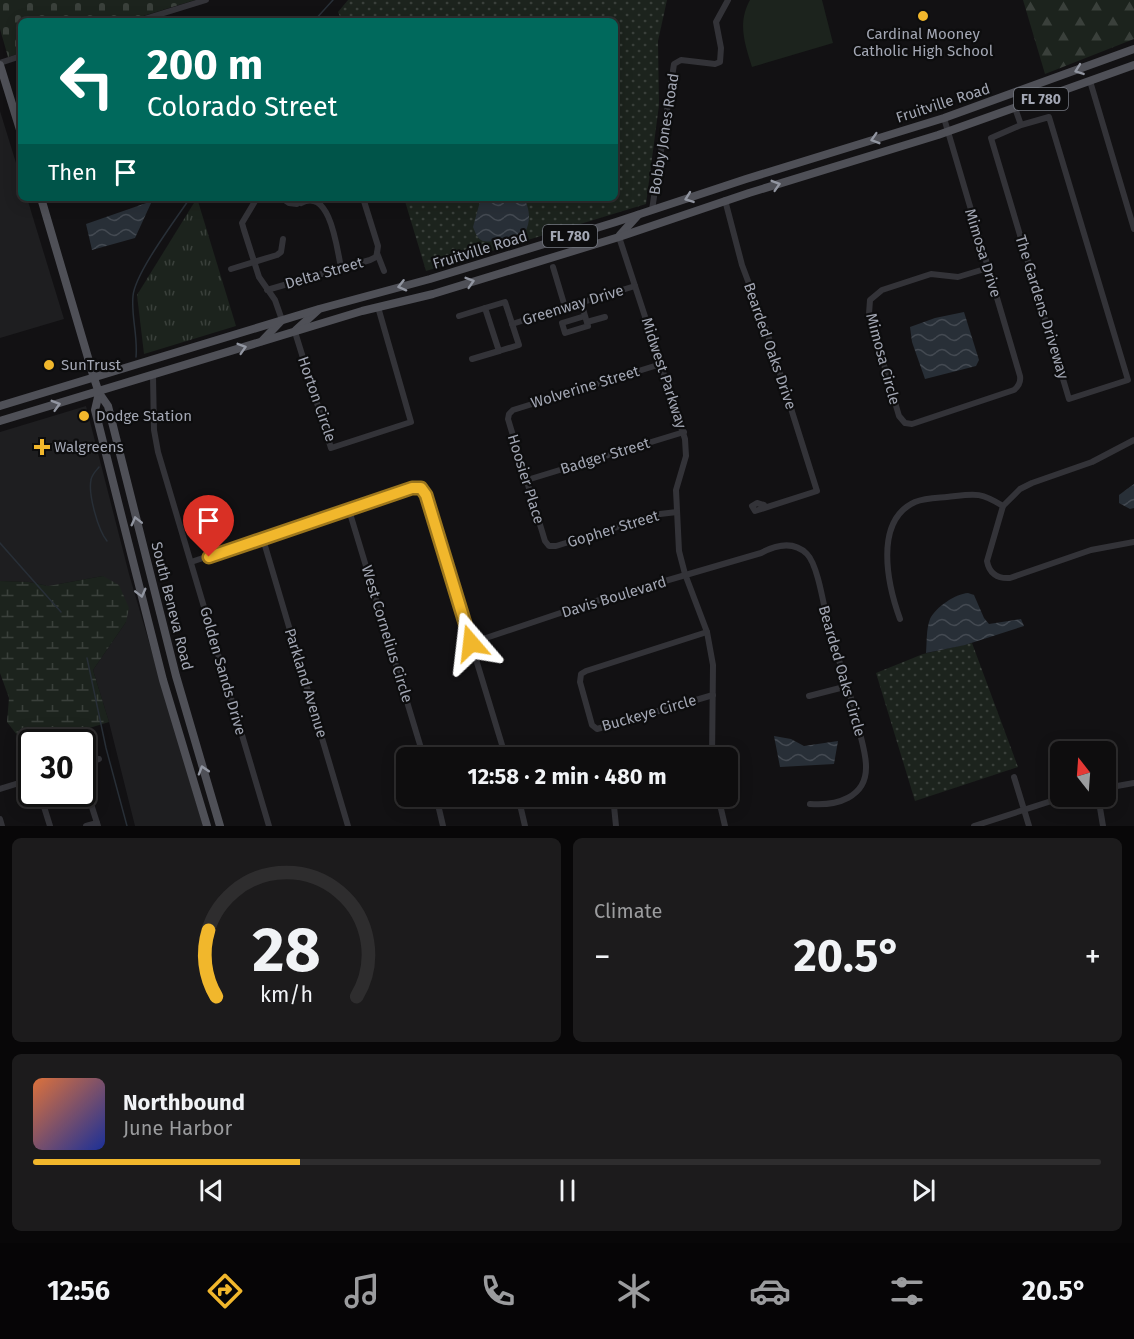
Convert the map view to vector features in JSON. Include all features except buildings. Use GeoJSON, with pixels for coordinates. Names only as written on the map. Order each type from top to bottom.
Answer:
{"type":"FeatureCollection","features":[{"type":"Feature","properties":{"kind":"main road","name":"Fruitville Road"},"geometry":{"type":"LineString","coordinates":[[0,406],[319,309],[430,279],[652,210],[738,181],[944,118],[1134,49]]}},
{"type":"Feature","properties":{"kind":"main road"},"geometry":{"type":"LineString","coordinates":[[0,64],[18,123]]}},
{"type":"Feature","properties":{"kind":"main road","name":"Fruitville Road"},"geometry":{"type":"LineString","coordinates":[[0,422],[378,307],[432,294],[619,237],[725,200],[948,132],[1134,65]]}},
{"type":"Feature","properties":{"kind":"main road","name":"South Beneva Road"},"geometry":{"type":"LineString","coordinates":[[42,201],[94,378],[99,393],[108,405],[176,676],[220,826]]}},
{"type":"Feature","properties":{"kind":"main road"},"geometry":{"type":"LineString","coordinates":[[619,237],[639,214]]}},
{"type":"Feature","properties":{"kind":"main road"},"geometry":{"type":"LineString","coordinates":[[295,332],[319,309]]}},
{"type":"Feature","properties":{"kind":"main road"},"geometry":{"type":"LineString","coordinates":[[261,342],[282,320]]}},
{"type":"Feature","properties":{"kind":"main road","name":"South Beneva Road"},"geometry":{"type":"LineString","coordinates":[[99,393],[95,410],[119,508],[163,680],[207,826]]}},
{"type":"Feature","properties":{"kind":"street"},"geometry":{"type":"LineString","coordinates":[[148,18],[206,0]]}},
{"type":"Feature","properties":{"kind":"street","name":"Bobby Jones Road"},"geometry":{"type":"LineString","coordinates":[[652,210],[674,64],[681,60],[715,64],[720,62],[722,57],[716,22],[728,0]]}},
{"type":"Feature","properties":{"kind":"street"},"geometry":{"type":"LineString","coordinates":[[0,64],[18,57]]}},
{"type":"Feature","properties":{"kind":"street"},"geometry":{"type":"LineString","coordinates":[[1090,81],[1134,229]]}},
{"type":"Feature","properties":{"kind":"street"},"geometry":{"type":"LineString","coordinates":[[1015,108],[1021,125]]}},
{"type":"Feature","properties":{"kind":"street","name":"The Gardens Driveway"},"geometry":{"type":"LineString","coordinates":[[1049,117],[1128,380],[1069,399],[991,138],[1021,125],[1049,117]]}},
{"type":"Feature","properties":{"kind":"street","name":"Mimosa Drive"},"geometry":{"type":"LineString","coordinates":[[944,118],[1020,376],[1017,387]]}},
{"type":"Feature","properties":{"kind":"street"},"geometry":{"type":"LineString","coordinates":[[933,121],[938,135]]}},
{"type":"Feature","properties":{"kind":"street","name":"Bearded Oaks Drive"},"geometry":{"type":"LineString","coordinates":[[725,200],[742,265],[766,329],[817,491],[764,508]]}},
{"type":"Feature","properties":{"kind":"street"},"geometry":{"type":"LineString","coordinates":[[255,201],[242,223],[259,277],[275,300],[282,320]]}},
{"type":"Feature","properties":{"kind":"street"},"geometry":{"type":"LineString","coordinates":[[317,201],[326,211],[341,268]]}},
{"type":"Feature","properties":{"kind":"street"},"geometry":{"type":"LineString","coordinates":[[364,201],[384,271]]}},
{"type":"Feature","properties":{"kind":"street","name":"Midwest Parkway"},"geometry":{"type":"LineString","coordinates":[[619,237],[684,432],[686,456],[676,490],[679,550],[685,574],[707,632],[713,665],[712,747]]}},
{"type":"Feature","properties":{"kind":"street"},"geometry":{"type":"LineString","coordinates":[[231,269],[281,252],[283,239]]}},
{"type":"Feature","properties":{"kind":"street","name":"Delta Street"},"geometry":{"type":"LineString","coordinates":[[267,290],[370,260],[377,253]]}},
{"type":"Feature","properties":{"kind":"street"},"geometry":{"type":"LineString","coordinates":[[553,267],[565,307]]}},
{"type":"Feature","properties":{"kind":"street","name":"Mimosa Circle"},"geometry":{"type":"LineString","coordinates":[[988,268],[958,277],[931,274],[882,290],[870,300],[869,315],[899,416],[905,423],[912,424],[1017,387]]}},
{"type":"Feature","properties":{"kind":"street","name":"Greenway Drive"},"geometry":{"type":"LineString","coordinates":[[512,324],[635,286]]}},
{"type":"Feature","properties":{"kind":"street"},"geometry":{"type":"LineString","coordinates":[[459,316],[505,302],[519,345],[472,359]]}},
{"type":"Feature","properties":{"kind":"street"},"geometry":{"type":"LineString","coordinates":[[581,302],[586,319],[605,317]]}},
{"type":"Feature","properties":{"kind":"street","name":"Horton Circle"},"geometry":{"type":"LineString","coordinates":[[295,332],[331,448],[411,422],[378,307]]}},
{"type":"Feature","properties":{"kind":"street"},"geometry":{"type":"LineString","coordinates":[[485,308],[499,351]]}},
{"type":"Feature","properties":{"kind":"street","name":"Wolverine Street"},"geometry":{"type":"LineString","coordinates":[[511,412],[661,364]]}},
{"type":"Feature","properties":{"kind":"street","name":"Golden Sands Drive"},"geometry":{"type":"LineString","coordinates":[[153,375],[156,440],[269,826]]}},
{"type":"Feature","properties":{"kind":"street","name":"Hoosier Place"},"geometry":{"type":"LineString","coordinates":[[511,412],[508,419],[545,541],[549,546]]}},
{"type":"Feature","properties":{"kind":"street","name":"Badger Street"},"geometry":{"type":"LineString","coordinates":[[527,480],[684,432]]}},
{"type":"Feature","properties":{"kind":"street"},"geometry":{"type":"LineString","coordinates":[[1134,440],[1092,462],[1026,485],[1012,495],[1003,506],[987,561],[993,573],[1000,578],[1010,578],[1071,556],[1134,542]]}},
{"type":"Feature","properties":{"kind":"street"},"geometry":{"type":"LineString","coordinates":[[191,562],[412,488],[425,490],[503,747]]}},
{"type":"Feature","properties":{"kind":"street"},"geometry":{"type":"LineString","coordinates":[[900,619],[891,594],[887,561],[890,535],[895,520],[901,513],[913,503],[975,494],[985,495],[1003,506]]}},
{"type":"Feature","properties":{"kind":"street","name":"West Cornelius Circle"},"geometry":{"type":"LineString","coordinates":[[349,510],[421,747]]}},
{"type":"Feature","properties":{"kind":"street","name":"Gopher Street"},"geometry":{"type":"LineString","coordinates":[[549,546],[556,546],[660,514],[677,512]]}},
{"type":"Feature","properties":{"kind":"street","name":"Parkland Avenue"},"geometry":{"type":"LineString","coordinates":[[263,539],[348,826]]}},
{"type":"Feature","properties":{"kind":"street","name":"Bearded Oaks Circle"},"geometry":{"type":"LineString","coordinates":[[758,554],[773,547],[785,545],[798,548],[809,556],[815,567],[826,619],[848,686],[866,759],[864,779],[855,793],[827,806],[810,804]]}},
{"type":"Feature","properties":{"kind":"street","name":"Davis Boulevard"},"geometry":{"type":"LineString","coordinates":[[471,643],[685,574],[758,554]]}},
{"type":"Feature","properties":{"kind":"street","name":"Buckeye Circle"},"geometry":{"type":"LineString","coordinates":[[707,632],[586,671],[580,676],[579,682],[592,725],[597,729],[713,695]]}},
{"type":"Feature","properties":{"kind":"street"},"geometry":{"type":"LineString","coordinates":[[809,696],[848,686]]}},
{"type":"Feature","properties":{"kind":"street"},"geometry":{"type":"LineString","coordinates":[[1014,777],[1029,826]]}},
{"type":"Feature","properties":{"kind":"street"},"geometry":{"type":"LineString","coordinates":[[0,789],[18,783]]}},
{"type":"Feature","properties":{"kind":"street"},"geometry":{"type":"LineString","coordinates":[[1116,786],[1134,783]]}},
{"type":"Feature","properties":{"kind":"street"},"geometry":{"type":"LineString","coordinates":[[975,826],[1050,801]]}},
{"type":"Feature","properties":{"kind":"street"},"geometry":{"type":"LineString","coordinates":[[44,807],[50,826]]}},
{"type":"Feature","properties":{"kind":"street"},"geometry":{"type":"LineString","coordinates":[[86,826],[97,824],[92,807]]}},
{"type":"Feature","properties":{"kind":"street"},"geometry":{"type":"LineString","coordinates":[[439,807],[443,826]]}},
{"type":"Feature","properties":{"kind":"street"},"geometry":{"type":"LineString","coordinates":[[521,807],[525,826]]}},
{"type":"Feature","properties":{"kind":"street"},"geometry":{"type":"LineString","coordinates":[[614,807],[616,826]]}},
{"type":"Feature","properties":{"kind":"street"},"geometry":{"type":"LineString","coordinates":[[721,807],[725,826]]}},
{"type":"Feature","properties":{"kind":"street"},"geometry":{"type":"LineString","coordinates":[[1100,807],[1103,826]]}},
{"type":"Feature","properties":{"kind":"street"},"geometry":{"type":"LineString","coordinates":[[0,819],[2,826]]}},
{"type":"Feature","properties":{"kind":"shaded area"},"geometry":{"type":"Polygon","coordinates":[[[0,111],[18,169],[18,201],[28,201],[64,319],[0,338],[0,111]]]}},
{"type":"Feature","properties":{"kind":"shaded area"},"geometry":{"type":"Polygon","coordinates":[[[86,406],[129,574],[203,826],[135,826],[109,722],[93,670],[126,622],[103,576],[48,586],[29,582],[0,581],[0,432],[86,406]]]}},
{"type":"Feature","properties":{"kind":"green space"},"geometry":{"type":"Polygon","coordinates":[[[0,0],[195,0],[137,18],[18,18],[18,54],[8,57],[0,29],[0,0]]]}},
{"type":"Feature","properties":{"kind":"green space"},"geometry":{"type":"Polygon","coordinates":[[[348,0],[667,0],[658,41],[659,105],[646,204],[426,271],[405,201],[618,201],[618,18],[341,18],[338,12],[348,0]]]}},
{"type":"Feature","properties":{"kind":"green space"},"geometry":{"type":"Polygon","coordinates":[[[750,0],[822,0],[833,43],[752,67],[743,25],[750,0]]]}},
{"type":"Feature","properties":{"kind":"green space"},"geometry":{"type":"Polygon","coordinates":[[[1023,0],[1134,0],[1134,39],[1045,74],[1023,0]]]}},
{"type":"Feature","properties":{"kind":"green space"},"geometry":{"type":"Polygon","coordinates":[[[195,201],[198,201],[236,326],[144,354],[137,295],[195,201]]]}},
{"type":"Feature","properties":{"kind":"green space"},"geometry":{"type":"Polygon","coordinates":[[[103,576],[119,585],[129,608],[126,622],[93,670],[109,722],[86,729],[18,729],[18,736],[7,722],[9,698],[0,673],[0,581],[29,582],[48,586],[103,576]]]}},
{"type":"Feature","properties":{"kind":"green space"},"geometry":{"type":"Polygon","coordinates":[[[972,643],[1018,767],[915,801],[876,673],[923,654],[972,643]]]}},
{"type":"Feature","properties":{"kind":"water"},"geometry":{"type":"Polygon","coordinates":[[[152,201],[135,238],[92,250],[86,224],[152,201]]]}},
{"type":"Feature","properties":{"kind":"water"},"geometry":{"type":"Polygon","coordinates":[[[480,201],[525,201],[528,207],[528,224],[525,233],[496,241],[485,241],[476,235],[473,227],[480,201]]]}},
{"type":"Feature","properties":{"kind":"water"},"geometry":{"type":"Polygon","coordinates":[[[964,312],[979,360],[976,366],[925,379],[912,342],[910,327],[935,318],[964,312]]]}},
{"type":"Feature","properties":{"kind":"water"},"geometry":{"type":"Polygon","coordinates":[[[1134,484],[1134,508],[1130,509],[1119,503],[1119,495],[1134,484]]]}},
{"type":"Feature","properties":{"kind":"water"},"geometry":{"type":"Polygon","coordinates":[[[968,593],[974,595],[989,624],[1021,619],[1024,626],[965,645],[926,653],[928,627],[933,614],[952,599],[968,593]]]}},
{"type":"Feature","properties":{"kind":"water"},"geometry":{"type":"Polygon","coordinates":[[[774,736],[791,739],[804,746],[838,741],[834,764],[780,767],[774,736]]]}},
{"type":"Feature","properties":{"kind":"waterway"},"geometry":{"type":"LineString","coordinates":[[317,18],[333,0]]}},
{"type":"Feature","properties":{"kind":"waterway"},"geometry":{"type":"LineString","coordinates":[[136,357],[133,304],[135,286],[157,246],[188,201]]}},
{"type":"Feature","properties":{"kind":"waterway"},"geometry":{"type":"LineString","coordinates":[[99,467],[94,473],[90,486],[97,521],[107,541]]}},
{"type":"Feature","properties":{"kind":"waterway"},"geometry":{"type":"LineString","coordinates":[[0,543],[61,612]]}},
{"type":"Feature","properties":{"kind":"waterway"},"geometry":{"type":"LineString","coordinates":[[87,658],[106,748],[127,826]]}},
{"type":"Feature","properties":{"kind":"place","name":"Cardinal Mooney Catholic High School"},"geometry":{"type":"Point","coordinates":[923,16]}},
{"type":"Feature","properties":{"kind":"place","name":"SunTrust"},"geometry":{"type":"Point","coordinates":[49,365]}},
{"type":"Feature","properties":{"kind":"place","name":"Dodge Station"},"geometry":{"type":"Point","coordinates":[84,416]}},
{"type":"Feature","properties":{"kind":"place","name":"Walgreens"},"geometry":{"type":"Point","coordinates":[42,447]}},
{"type":"Feature","properties":{"kind":"route"},"geometry":{"type":"LineString","coordinates":[[209,557],[412,488],[421,488],[426,495],[471,643]]}}]}
